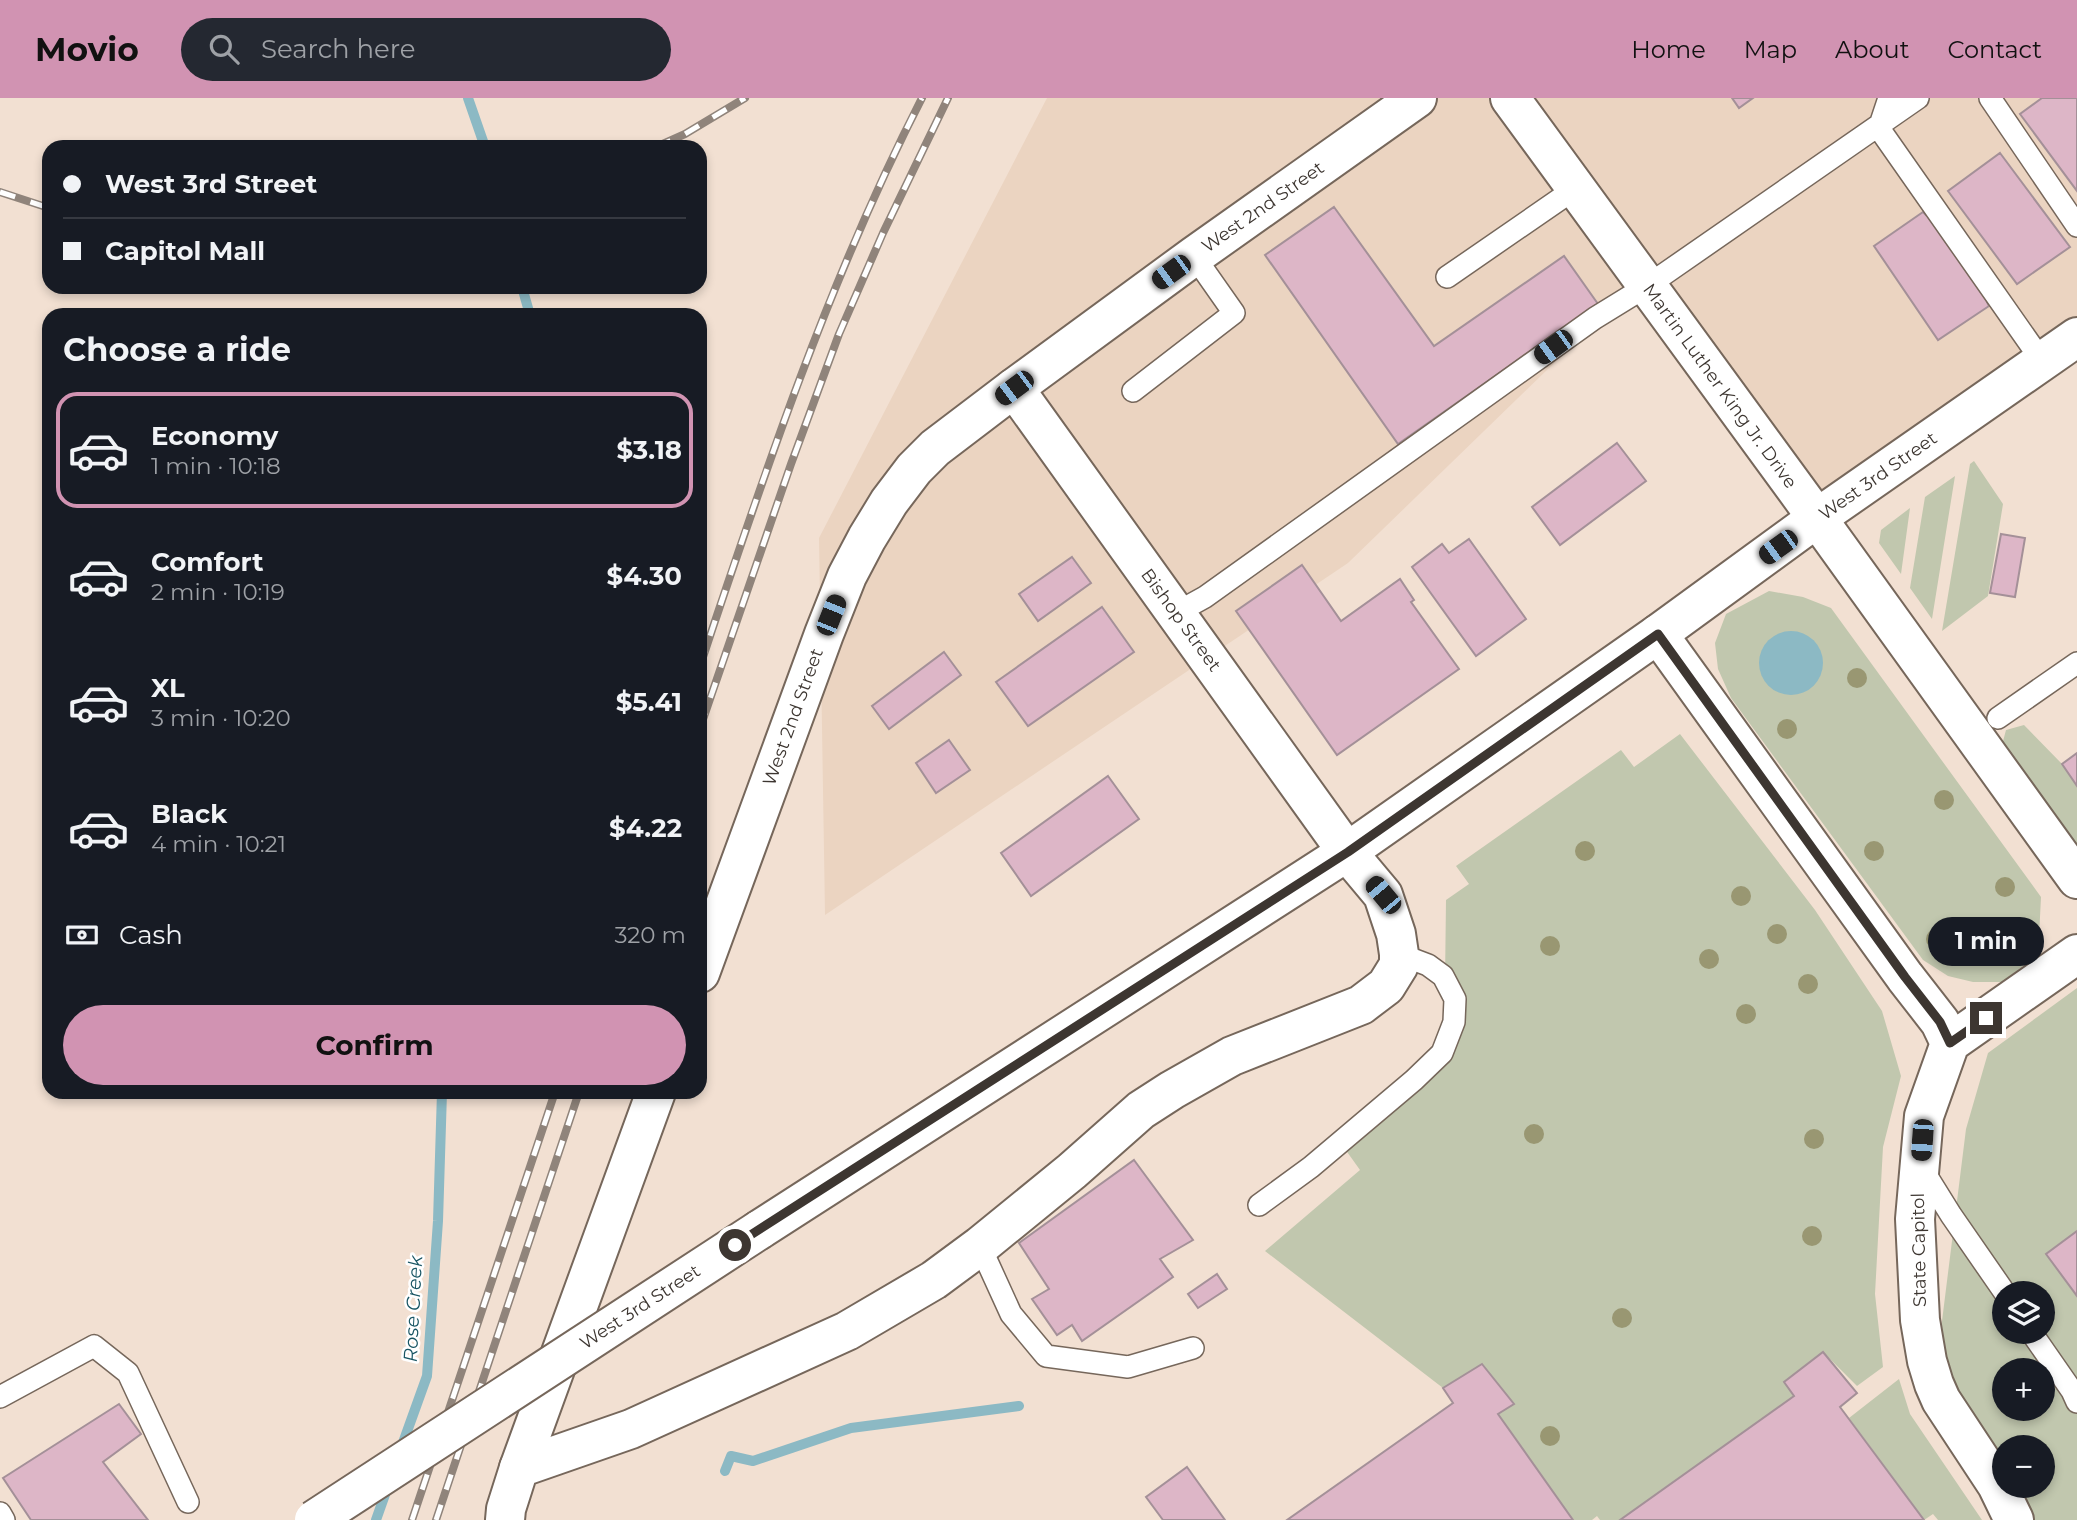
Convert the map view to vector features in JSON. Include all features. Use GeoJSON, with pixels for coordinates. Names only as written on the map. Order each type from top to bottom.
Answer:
{"type":"FeatureCollection","features":[{"type":"Feature","properties":{"kind":"street","name":"West 2nd Street"},"geometry":{"type":"LineString","coordinates":[[707,954],[847,576],[889,502],[914,469],[1014,388],[1417,98]]}},
{"type":"Feature","properties":{"kind":"street","name":"Martin Luther King Jr. Drive"},"geometry":{"type":"LineString","coordinates":[[1510,98],[1817,517],[2077,879]]}},
{"type":"Feature","properties":{"kind":"street","name":"West 3rd Street"},"geometry":{"type":"LineString","coordinates":[[314,1520],[758,1230],[1348,852],[1658,634],[1817,517],[2077,337]]}},
{"type":"Feature","properties":{"kind":"street","name":"Bishop Street"},"geometry":{"type":"LineString","coordinates":[[1014,388],[1348,852],[1383,895],[1396,934],[1399,954]]}},
{"type":"Feature","properties":{"kind":"street"},"geometry":{"type":"LineString","coordinates":[[1658,634],[1940,1022],[1950,1043],[2077,954]]}},
{"type":"Feature","properties":{"kind":"street"},"geometry":{"type":"LineString","coordinates":[[519,1468],[631,1429],[847,1331],[934,1280],[980,1246],[1141,1110],[1172,1090],[1232,1056],[1361,1005],[1386,986],[1399,965],[1399,954]]}},
{"type":"Feature","properties":{"kind":"street","name":"State Capitol"},"geometry":{"type":"LineString","coordinates":[[1950,1043],[1924,1116],[1915,1219],[1920,1320],[1929,1368],[1941,1400],[1997,1485],[2014,1520]]}},
{"type":"Feature","properties":{"kind":"street"},"geometry":{"type":"LineString","coordinates":[[505,1520],[519,1468],[653,1099]]}},
{"type":"Feature","properties":{"kind":"lane"},"geometry":{"type":"LineString","coordinates":[[1889,98],[1880,125],[1883,134],[2042,361]]}},
{"type":"Feature","properties":{"kind":"lane"},"geometry":{"type":"LineString","coordinates":[[1175,613],[1205,597],[1595,318],[1647,286],[1918,98]]}},
{"type":"Feature","properties":{"kind":"lane"},"geometry":{"type":"LineString","coordinates":[[1990,98],[2077,226]]}},
{"type":"Feature","properties":{"kind":"lane"},"geometry":{"type":"LineString","coordinates":[[1447,277],[1576,188]]}},
{"type":"Feature","properties":{"kind":"lane"},"geometry":{"type":"LineString","coordinates":[[1133,391],[1234,313],[1194,256]]}},
{"type":"Feature","properties":{"kind":"lane"},"geometry":{"type":"LineString","coordinates":[[1998,718],[2077,663]]}},
{"type":"Feature","properties":{"kind":"lane"},"geometry":{"type":"LineString","coordinates":[[1259,1205],[1311,1167],[1442,1053],[1454,1023],[1455,999],[1443,975],[1428,965],[1399,954]]}},
{"type":"Feature","properties":{"kind":"lane"},"geometry":{"type":"LineString","coordinates":[[1920,1165],[1997,1281]]}},
{"type":"Feature","properties":{"kind":"lane"},"geometry":{"type":"LineString","coordinates":[[980,1246],[1011,1314],[1046,1356],[1128,1367],[1193,1348]]}},
{"type":"Feature","properties":{"kind":"lane"},"geometry":{"type":"LineString","coordinates":[[2039,1344],[2077,1402]]}},
{"type":"Feature","properties":{"kind":"lane"},"geometry":{"type":"LineString","coordinates":[[0,1397],[94,1346],[128,1373],[188,1502]]}},
{"type":"Feature","properties":{"kind":"lane"},"geometry":{"type":"LineString","coordinates":[[0,1513],[4,1520]]}},
{"type":"Feature","properties":{"kind":"shaded area"},"geometry":{"type":"Polygon","coordinates":[[[1047,98],[2077,98],[2077,318],[1817,495],[1649,271],[1348,563],[825,915],[819,538],[1047,98]]]}},
{"type":"Feature","properties":{"kind":"green space"},"geometry":{"type":"Polygon","coordinates":[[[1974,461],[2003,504],[1988,596],[1942,631],[1970,464],[1974,461]]]}},
{"type":"Feature","properties":{"kind":"green space"},"geometry":{"type":"Polygon","coordinates":[[[1955,476],[1932,619],[1910,588],[1925,497],[1955,476]]]}},
{"type":"Feature","properties":{"kind":"green space"},"geometry":{"type":"Polygon","coordinates":[[[1910,508],[1901,574],[1879,543],[1881,530],[1910,508]]]}},
{"type":"Feature","properties":{"kind":"green space"},"geometry":{"type":"Polygon","coordinates":[[[1769,591],[1803,597],[1831,608],[2041,897],[2039,937],[2027,963],[2002,982],[1973,982],[1948,976],[1923,960],[1731,698],[1718,669],[1715,643],[1726,614],[1769,591]]]}},
{"type":"Feature","properties":{"kind":"green space"},"geometry":{"type":"Polygon","coordinates":[[[2024,725],[2062,764],[2077,786],[2077,851],[2002,745],[2006,730],[2024,725]]]}},
{"type":"Feature","properties":{"kind":"green space"},"geometry":{"type":"Polygon","coordinates":[[[1680,734],[1815,910],[1882,1011],[1901,1076],[1883,1147],[1875,1294],[1883,1367],[1857,1386],[1823,1352],[1785,1381],[1794,1396],[1620,1520],[1600,1520],[1597,1516],[1592,1520],[1573,1520],[1498,1414],[1514,1404],[1482,1364],[1443,1388],[1265,1251],[1360,1170],[1345,1149],[1401,1102],[1454,1022],[1445,981],[1446,900],[1469,884],[1456,866],[1621,750],[1634,767],[1680,734]]]}},
{"type":"Feature","properties":{"kind":"green space"},"geometry":{"type":"Polygon","coordinates":[[[2077,988],[2077,1520],[2028,1520],[2018,1498],[2055,1498],[2055,1435],[1992,1435],[1992,1452],[1958,1399],[1939,1345],[1966,1129],[1988,1053],[2077,988]]]}},
{"type":"Feature","properties":{"kind":"green space"},"geometry":{"type":"Polygon","coordinates":[[[1899,1379],[1910,1414],[1982,1520],[1938,1520],[1933,1514],[1924,1520],[1849,1418],[1899,1379]]]}},
{"type":"Feature","properties":{"kind":"water"},"geometry":{"type":"Polygon","coordinates":[[[1791,631],[1809,637],[1817,645],[1823,663],[1817,681],[1809,689],[1791,695],[1773,689],[1765,681],[1759,663],[1765,645],[1773,637],[1791,631]]]}},
{"type":"Feature","properties":{"kind":"building"},"geometry":{"type":"Polygon","coordinates":[[[1732,98],[1753,98],[1739,108],[1732,98]]]}},
{"type":"Feature","properties":{"kind":"building"},"geometry":{"type":"Polygon","coordinates":[[[2042,98],[2077,98],[2077,191],[2020,114],[2042,98]]]}},
{"type":"Feature","properties":{"kind":"building"},"geometry":{"type":"Polygon","coordinates":[[[2000,153],[2070,247],[2017,284],[1948,191],[2000,153]]]}},
{"type":"Feature","properties":{"kind":"building"},"geometry":{"type":"Polygon","coordinates":[[[1334,207],[1434,346],[1564,256],[1598,304],[1398,444],[1265,255],[1334,207]]]}},
{"type":"Feature","properties":{"kind":"building"},"geometry":{"type":"Polygon","coordinates":[[[1923,212],[1926,215],[1933,212],[1992,299],[1987,302],[1989,306],[1938,340],[1874,246],[1923,212]]]}},
{"type":"Feature","properties":{"kind":"building"},"geometry":{"type":"Polygon","coordinates":[[[1617,443],[1646,481],[1560,545],[1532,507],[1617,443]]]}},
{"type":"Feature","properties":{"kind":"building"},"geometry":{"type":"Polygon","coordinates":[[[2001,534],[2025,538],[2015,597],[1990,593],[2001,534]]]}},
{"type":"Feature","properties":{"kind":"building"},"geometry":{"type":"Polygon","coordinates":[[[1469,539],[1526,619],[1476,656],[1412,567],[1442,544],[1449,553],[1469,539]]]}},
{"type":"Feature","properties":{"kind":"building"},"geometry":{"type":"Polygon","coordinates":[[[1072,557],[1091,583],[1038,621],[1019,594],[1072,557]]]}},
{"type":"Feature","properties":{"kind":"building"},"geometry":{"type":"Polygon","coordinates":[[[1302,565],[1341,621],[1400,579],[1414,600],[1411,602],[1459,669],[1337,755],[1236,611],[1302,565]]]}},
{"type":"Feature","properties":{"kind":"building"},"geometry":{"type":"Polygon","coordinates":[[[1102,607],[1134,652],[1028,726],[996,682],[1102,607]]]}},
{"type":"Feature","properties":{"kind":"building"},"geometry":{"type":"Polygon","coordinates":[[[944,652],[961,675],[889,729],[872,706],[944,652]]]}},
{"type":"Feature","properties":{"kind":"building"},"geometry":{"type":"Polygon","coordinates":[[[949,740],[970,770],[936,793],[916,763],[949,740]]]}},
{"type":"Feature","properties":{"kind":"building"},"geometry":{"type":"Polygon","coordinates":[[[2077,753],[2077,786],[2062,764],[2077,753]]]}},
{"type":"Feature","properties":{"kind":"building"},"geometry":{"type":"Polygon","coordinates":[[[1108,776],[1139,819],[1031,896],[1001,853],[1108,776]]]}},
{"type":"Feature","properties":{"kind":"building"},"geometry":{"type":"Polygon","coordinates":[[[1134,1160],[1193,1240],[1160,1259],[1173,1277],[1082,1341],[1072,1325],[1057,1335],[1032,1299],[1049,1289],[1019,1243],[1134,1160]]]}},
{"type":"Feature","properties":{"kind":"building"},"geometry":{"type":"Polygon","coordinates":[[[2077,1231],[2077,1296],[2046,1254],[2077,1231]]]}},
{"type":"Feature","properties":{"kind":"building"},"geometry":{"type":"Polygon","coordinates":[[[1217,1274],[1227,1289],[1198,1308],[1188,1294],[1217,1274]]]}},
{"type":"Feature","properties":{"kind":"building"},"geometry":{"type":"Polygon","coordinates":[[[1823,1352],[1857,1393],[1840,1407],[1924,1520],[1620,1520],[1794,1396],[1784,1382],[1823,1352]]]}},
{"type":"Feature","properties":{"kind":"building"},"geometry":{"type":"Polygon","coordinates":[[[1482,1364],[1514,1404],[1498,1414],[1573,1520],[1287,1520],[1453,1403],[1443,1388],[1482,1364]]]}},
{"type":"Feature","properties":{"kind":"building"},"geometry":{"type":"Polygon","coordinates":[[[119,1404],[141,1434],[103,1462],[148,1520],[31,1520],[3,1478],[119,1404]]]}},
{"type":"Feature","properties":{"kind":"building"},"geometry":{"type":"Polygon","coordinates":[[[1187,1467],[1225,1520],[1163,1520],[1146,1497],[1187,1467]]]}},
{"type":"Feature","properties":{"kind":"waterway","name":"Rose Creek"},"geometry":{"type":"LineString","coordinates":[[468,98],[483,140]]}},
{"type":"Feature","properties":{"kind":"waterway","name":"Rose Creek"},"geometry":{"type":"LineString","coordinates":[[524,294],[528,308]]}},
{"type":"Feature","properties":{"kind":"waterway","name":"Rose Creek"},"geometry":{"type":"LineString","coordinates":[[400,1451],[427,1376],[438,1221],[442,1099]]}},
{"type":"Feature","properties":{"kind":"waterway"},"geometry":{"type":"LineString","coordinates":[[725,1471],[731,1456],[753,1461],[851,1428],[1019,1406]]}},
{"type":"Feature","properties":{"kind":"waterway","name":"Rose Creek"},"geometry":{"type":"LineString","coordinates":[[376,1520],[388,1486]]}},
{"type":"Feature","properties":{"kind":"railway"},"geometry":{"type":"LineString","coordinates":[[672,140],[745,98]]}},
{"type":"Feature","properties":{"kind":"railway"},"geometry":{"type":"LineString","coordinates":[[707,645],[800,378],[857,236],[922,98]]}},
{"type":"Feature","properties":{"kind":"railway"},"geometry":{"type":"LineString","coordinates":[[707,708],[839,334],[883,233],[948,98]]}},
{"type":"Feature","properties":{"kind":"railway"},"geometry":{"type":"LineString","coordinates":[[0,192],[42,206]]}},
{"type":"Feature","properties":{"kind":"railway"},"geometry":{"type":"LineString","coordinates":[[412,1520],[553,1099]]}},
{"type":"Feature","properties":{"kind":"railway"},"geometry":{"type":"LineString","coordinates":[[436,1520],[577,1099]]}},
{"type":"Feature","properties":{"kind":"route"},"geometry":{"type":"LineString","coordinates":[[735,1245],[1348,852],[1658,634],[1940,1022],[1950,1043],[1986,1018]]}}]}
